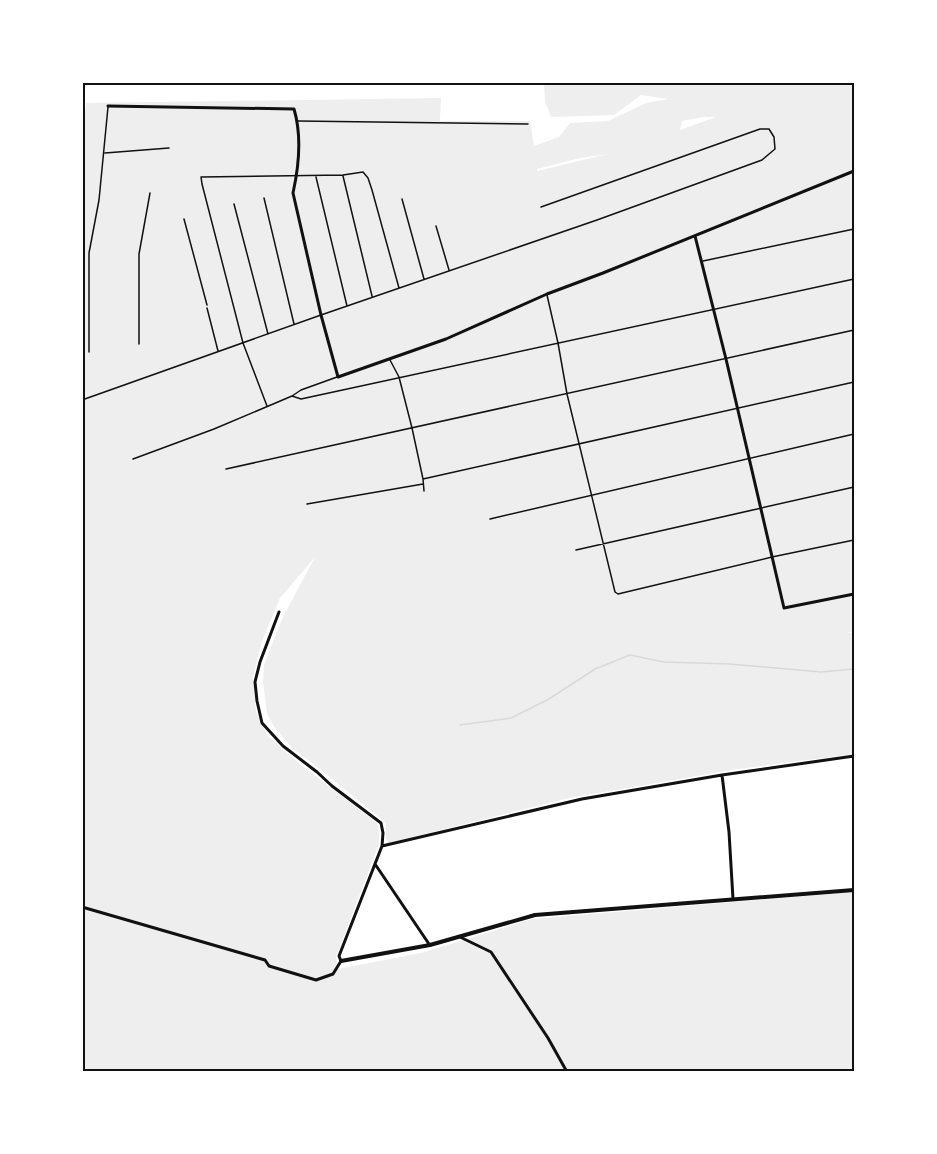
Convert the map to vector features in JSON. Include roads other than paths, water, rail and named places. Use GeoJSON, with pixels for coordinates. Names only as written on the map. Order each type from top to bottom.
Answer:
{"type":"FeatureCollection","features":[{"type":"Feature","properties":{"kind":"street"},"geometry":{"type":"LineString","coordinates":[[108,106],[294,109],[299,150],[293,193],[338,377],[446,339],[547,294],[855,171]]}},
{"type":"Feature","properties":{"kind":"street"},"geometry":{"type":"LineString","coordinates":[[696,236],[784,608],[855,594]]}},
{"type":"Feature","properties":{"kind":"street"},"geometry":{"type":"LineString","coordinates":[[279,612],[255,681],[262,723],[283,746],[381,823],[384,833],[382,846],[339,956],[341,961]]}},
{"type":"Feature","properties":{"kind":"street"},"geometry":{"type":"LineString","coordinates":[[382,846],[582,799],[722,775],[855,756]]}},
{"type":"Feature","properties":{"kind":"street"},"geometry":{"type":"LineString","coordinates":[[722,775],[729,832],[733,899]]}},
{"type":"Feature","properties":{"kind":"street"},"geometry":{"type":"LineString","coordinates":[[375,864],[430,945]]}},
{"type":"Feature","properties":{"kind":"street"},"geometry":{"type":"LineString","coordinates":[[82,907],[265,960],[269,966],[316,980],[333,974],[341,961],[430,945],[535,915],[855,890]]}},
{"type":"Feature","properties":{"kind":"street"},"geometry":{"type":"LineString","coordinates":[[460,937],[490,952],[548,1038],[567,1071]]}},
{"type":"Feature","properties":{"kind":"lane"},"geometry":{"type":"LineString","coordinates":[[89,352],[89,253],[99,200],[108,106]]}},
{"type":"Feature","properties":{"kind":"lane"},"geometry":{"type":"LineString","coordinates":[[297,121],[528,124]]}},
{"type":"Feature","properties":{"kind":"lane"},"geometry":{"type":"LineString","coordinates":[[82,400],[762,160],[775,149],[774,137],[769,129],[760,129],[541,207]]}},
{"type":"Feature","properties":{"kind":"lane"},"geometry":{"type":"LineString","coordinates":[[104,153],[169,148]]}},
{"type":"Feature","properties":{"kind":"lane"},"geometry":{"type":"LineString","coordinates":[[267,406],[243,343],[201,177],[343,175],[363,172],[372,190],[399,288]]}},
{"type":"Feature","properties":{"kind":"lane"},"geometry":{"type":"LineString","coordinates":[[315,175],[347,307]]}},
{"type":"Feature","properties":{"kind":"lane"},"geometry":{"type":"LineString","coordinates":[[343,175],[372,297]]}},
{"type":"Feature","properties":{"kind":"lane"},"geometry":{"type":"LineString","coordinates":[[139,344],[140,254],[150,193]]}},
{"type":"Feature","properties":{"kind":"lane"},"geometry":{"type":"LineString","coordinates":[[264,198],[295,325]]}},
{"type":"Feature","properties":{"kind":"lane"},"geometry":{"type":"LineString","coordinates":[[402,199],[424,279]]}},
{"type":"Feature","properties":{"kind":"lane"},"geometry":{"type":"LineString","coordinates":[[234,204],[268,334]]}},
{"type":"Feature","properties":{"kind":"lane"},"geometry":{"type":"LineString","coordinates":[[436,226],[450,271]]}},
{"type":"Feature","properties":{"kind":"lane"},"geometry":{"type":"LineString","coordinates":[[702,261],[855,229]]}},
{"type":"Feature","properties":{"kind":"lane"},"geometry":{"type":"LineString","coordinates":[[292,396],[301,399],[855,279]]}},
{"type":"Feature","properties":{"kind":"lane"},"geometry":{"type":"LineString","coordinates":[[547,294],[567,394],[615,592],[618,594],[772,557],[855,540]]}},
{"type":"Feature","properties":{"kind":"lane"},"geometry":{"type":"LineString","coordinates":[[207,308],[218,352]]}},
{"type":"Feature","properties":{"kind":"lane"},"geometry":{"type":"LineString","coordinates":[[226,469],[855,330]]}},
{"type":"Feature","properties":{"kind":"lane"},"geometry":{"type":"LineString","coordinates":[[389,359],[399,377],[424,491]]}},
{"type":"Feature","properties":{"kind":"lane"},"geometry":{"type":"LineString","coordinates":[[133,459],[214,429],[301,390],[338,377]]}},
{"type":"Feature","properties":{"kind":"lane"},"geometry":{"type":"LineString","coordinates":[[423,479],[855,382]]}},
{"type":"Feature","properties":{"kind":"lane"},"geometry":{"type":"LineString","coordinates":[[490,519],[855,434]]}},
{"type":"Feature","properties":{"kind":"lane"},"geometry":{"type":"LineString","coordinates":[[307,504],[424,484]]}},
{"type":"Feature","properties":{"kind":"lane"},"geometry":{"type":"LineString","coordinates":[[576,550],[855,486]]}},
{"type":"Feature","properties":{"kind":"waterway"},"geometry":{"type":"LineString","coordinates":[[460,725],[511,718],[549,699],[595,669],[630,655],[664,662],[730,664],[821,672],[854,669]]}}]}
